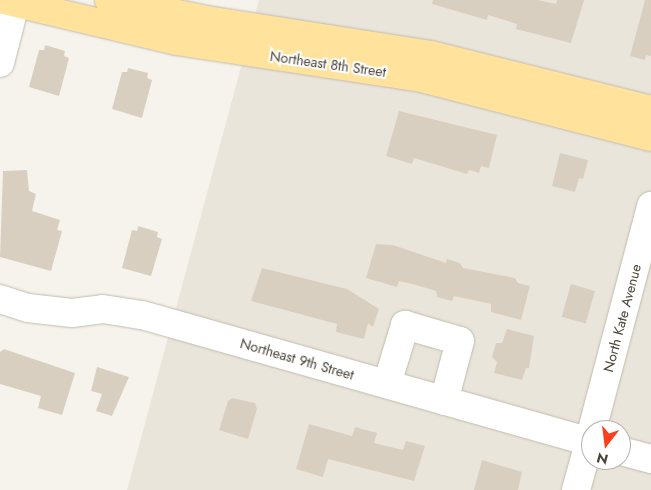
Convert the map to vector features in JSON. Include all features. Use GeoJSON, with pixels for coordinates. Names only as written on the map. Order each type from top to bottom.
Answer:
{"type":"FeatureCollection","features":[{"type":"Feature","properties":{"kind":"main road","name":"Northeast 8th Street"},"geometry":{"type":"LineString","coordinates":[[110,0],[179,7],[431,55],[651,110]]}},
{"type":"Feature","properties":{"kind":"main road","name":"Northeast 8th Street"},"geometry":{"type":"LineString","coordinates":[[12,1],[177,41],[422,78],[651,137]]}},
{"type":"Feature","properties":{"kind":"street"},"geometry":{"type":"LineString","coordinates":[[0,62],[12,1]]}},
{"type":"Feature","properties":{"kind":"street","name":"North Kate Avenue"},"geometry":{"type":"LineString","coordinates":[[597,420],[641,288],[651,206]]}},
{"type":"Feature","properties":{"kind":"street","name":"Northeast 9th Street"},"geometry":{"type":"LineString","coordinates":[[0,299],[28,308],[72,313],[103,309],[142,316],[444,400],[581,435]]}},
{"type":"Feature","properties":{"kind":"street"},"geometry":{"type":"LineString","coordinates":[[387,384],[405,325],[460,341],[444,400]]}},
{"type":"Feature","properties":{"kind":"street"},"geometry":{"type":"LineString","coordinates":[[631,454],[651,459]]}},
{"type":"Feature","properties":{"kind":"street","name":"North Kate Avenue"},"geometry":{"type":"LineString","coordinates":[[576,490],[582,470]]}},
{"type":"Feature","properties":{"kind":"shaded area"},"geometry":{"type":"Polygon","coordinates":[[[259,0],[651,0],[651,490],[127,490],[259,0]]]}},
{"type":"Feature","properties":{"kind":"building"},"geometry":{"type":"Polygon","coordinates":[[[433,0],[538,0],[556,4],[557,0],[584,0],[571,43],[516,29],[517,24],[488,15],[487,20],[432,4],[433,0]]]}},
{"type":"Feature","properties":{"kind":"building"},"geometry":{"type":"Polygon","coordinates":[[[645,0],[651,0],[651,56],[646,55],[645,60],[630,56],[645,0]]]}},
{"type":"Feature","properties":{"kind":"building"},"geometry":{"type":"Polygon","coordinates":[[[45,45],[65,51],[64,56],[69,58],[59,96],[29,87],[39,50],[44,50],[45,45]]]}},
{"type":"Feature","properties":{"kind":"building"},"geometry":{"type":"Polygon","coordinates":[[[128,68],[148,73],[147,78],[152,80],[142,118],[112,109],[122,72],[127,72],[128,68]]]}},
{"type":"Feature","properties":{"kind":"building"},"geometry":{"type":"Polygon","coordinates":[[[399,111],[497,135],[489,168],[481,166],[479,173],[469,170],[467,174],[414,158],[412,164],[386,156],[399,111]]]}},
{"type":"Feature","properties":{"kind":"building"},"geometry":{"type":"Polygon","coordinates":[[[560,153],[588,160],[583,179],[579,178],[575,192],[552,186],[560,153]]]}},
{"type":"Feature","properties":{"kind":"building"},"geometry":{"type":"Polygon","coordinates":[[[27,170],[29,191],[36,194],[32,211],[60,220],[57,230],[62,231],[51,271],[0,257],[3,171],[27,170]]]}},
{"type":"Feature","properties":{"kind":"building"},"geometry":{"type":"Polygon","coordinates":[[[138,226],[158,232],[157,237],[162,239],[151,276],[122,268],[132,230],[137,231],[138,226]]]}},
{"type":"Feature","properties":{"kind":"building"},"geometry":{"type":"Polygon","coordinates":[[[376,244],[393,245],[446,263],[447,259],[460,263],[463,268],[515,278],[518,283],[530,286],[521,320],[491,312],[491,304],[454,296],[452,301],[437,297],[436,291],[416,285],[399,281],[397,287],[366,278],[376,244]]]}},
{"type":"Feature","properties":{"kind":"building"},"geometry":{"type":"Polygon","coordinates":[[[262,268],[347,289],[379,309],[373,327],[368,323],[364,339],[336,332],[337,324],[251,301],[262,268]]]}},
{"type":"Feature","properties":{"kind":"building"},"geometry":{"type":"Polygon","coordinates":[[[571,284],[595,291],[586,324],[562,317],[571,284]]]}},
{"type":"Feature","properties":{"kind":"building"},"geometry":{"type":"Polygon","coordinates":[[[507,329],[534,336],[529,368],[526,368],[522,380],[494,373],[497,362],[492,357],[496,343],[502,343],[507,329]]]}},
{"type":"Feature","properties":{"kind":"building"},"geometry":{"type":"Polygon","coordinates":[[[4,349],[75,373],[62,415],[38,408],[41,396],[0,384],[0,352],[4,349]]]}},
{"type":"Feature","properties":{"kind":"building"},"geometry":{"type":"Polygon","coordinates":[[[97,367],[129,377],[112,416],[96,411],[102,394],[91,391],[97,367]]]}},
{"type":"Feature","properties":{"kind":"building"},"geometry":{"type":"Polygon","coordinates":[[[232,398],[255,403],[257,409],[248,439],[219,430],[228,401],[232,398]]]}},
{"type":"Feature","properties":{"kind":"building"},"geometry":{"type":"Polygon","coordinates":[[[309,424],[352,436],[355,427],[377,433],[374,443],[403,450],[406,441],[425,446],[414,481],[328,459],[323,477],[296,469],[309,424]]]}},
{"type":"Feature","properties":{"kind":"building"},"geometry":{"type":"Polygon","coordinates":[[[482,460],[522,472],[518,490],[474,490],[482,460]]]}}]}
